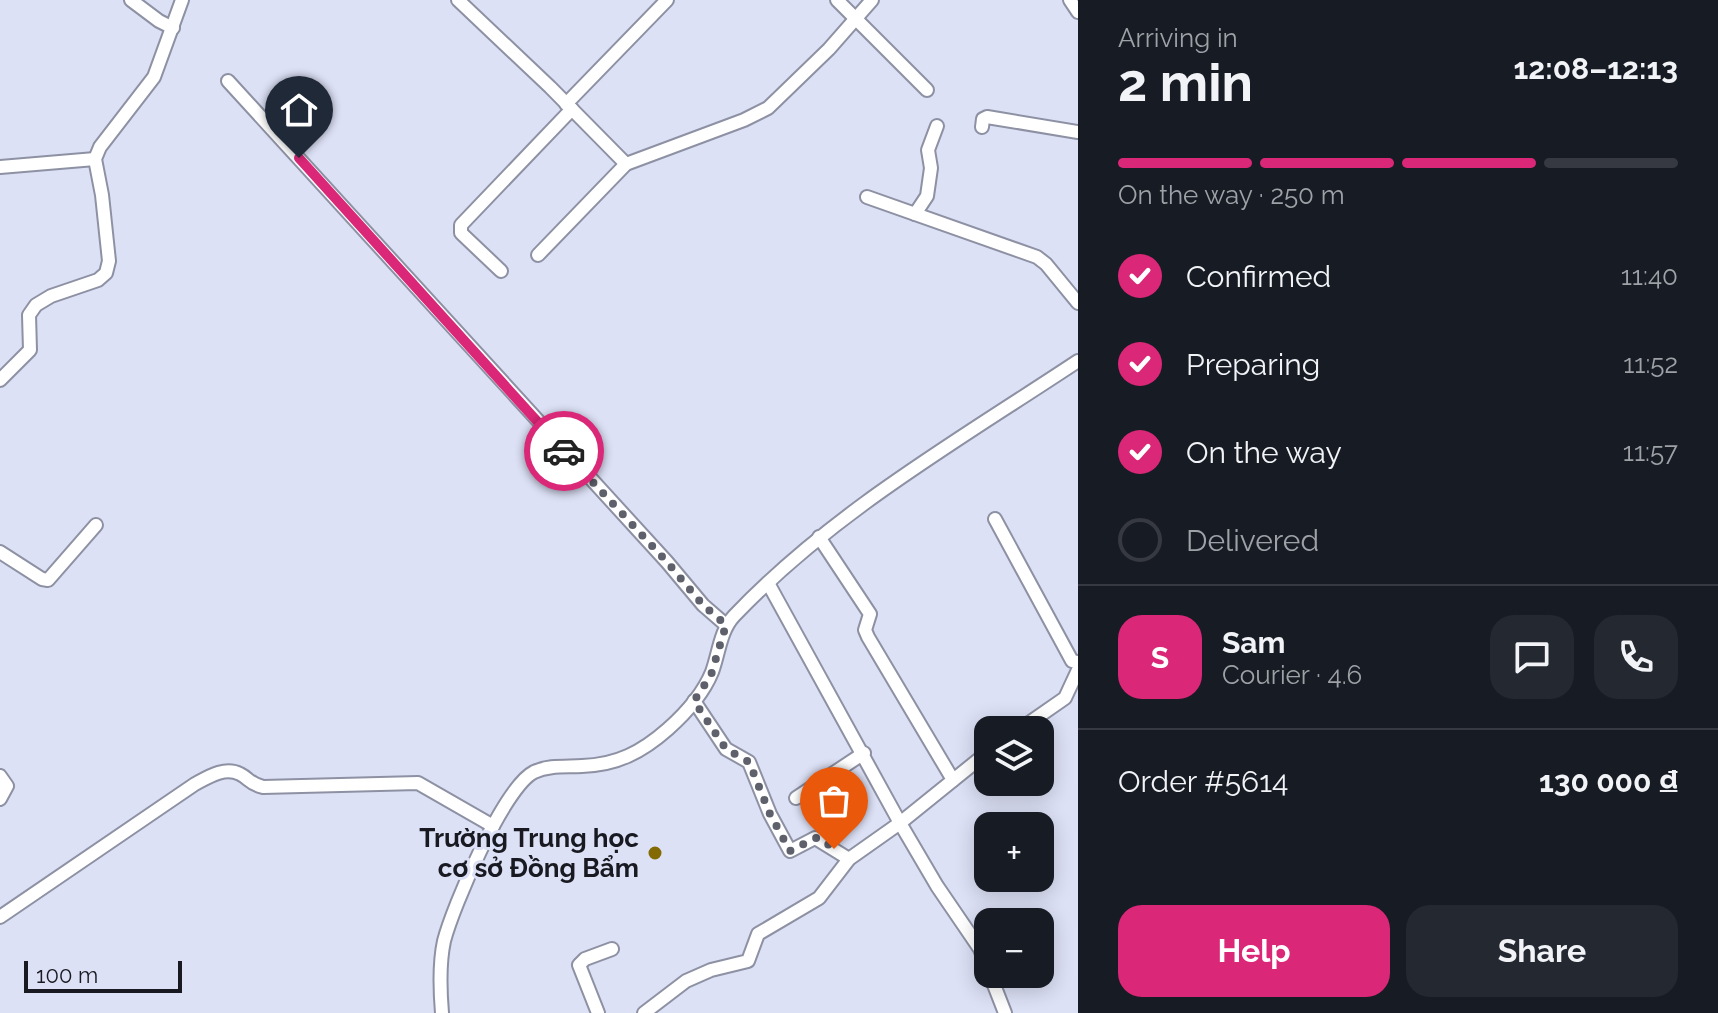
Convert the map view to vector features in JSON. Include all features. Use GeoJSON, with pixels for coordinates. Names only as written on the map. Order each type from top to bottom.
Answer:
{"type":"FeatureCollection","features":[{"type":"Feature","properties":{"kind":"street"},"geometry":{"type":"LineString","coordinates":[[131,0],[173,28]]}},
{"type":"Feature","properties":{"kind":"street"},"geometry":{"type":"LineString","coordinates":[[0,380],[30,350],[29,315],[36,305],[51,296],[98,280],[106,273],[109,261],[95,159],[100,147],[154,77],[182,0]]}},
{"type":"Feature","properties":{"kind":"street"},"geometry":{"type":"LineString","coordinates":[[458,0],[626,164]]}},
{"type":"Feature","properties":{"kind":"street"},"geometry":{"type":"LineString","coordinates":[[501,271],[461,233],[461,225],[667,0]]}},
{"type":"Feature","properties":{"kind":"street"},"geometry":{"type":"LineString","coordinates":[[837,0],[927,90]]}},
{"type":"Feature","properties":{"kind":"street"},"geometry":{"type":"LineString","coordinates":[[538,255],[626,164],[768,108],[872,0]]}},
{"type":"Feature","properties":{"kind":"street"},"geometry":{"type":"LineString","coordinates":[[1070,0],[1078,12]]}},
{"type":"Feature","properties":{"kind":"street"},"geometry":{"type":"LineString","coordinates":[[228,81],[703,605],[726,625]]}},
{"type":"Feature","properties":{"kind":"street"},"geometry":{"type":"LineString","coordinates":[[982,127],[983,119],[987,117],[1078,132]]}},
{"type":"Feature","properties":{"kind":"street"},"geometry":{"type":"LineString","coordinates":[[915,214],[927,196],[931,168],[928,150],[937,126]]}},
{"type":"Feature","properties":{"kind":"street"},"geometry":{"type":"LineString","coordinates":[[0,167],[95,159]]}},
{"type":"Feature","properties":{"kind":"street"},"geometry":{"type":"LineString","coordinates":[[867,197],[1037,257],[1078,303]]}},
{"type":"Feature","properties":{"kind":"street"},"geometry":{"type":"LineString","coordinates":[[442,1013],[441,965],[451,920],[493,826],[525,777],[549,767],[607,764],[628,758],[646,747],[694,701],[711,675],[726,625],[819,537],[856,508],[1078,361]]}},
{"type":"Feature","properties":{"kind":"street"},"geometry":{"type":"LineString","coordinates":[[995,519],[1072,661],[1078,662]]}},
{"type":"Feature","properties":{"kind":"street"},"geometry":{"type":"LineString","coordinates":[[0,552],[48,580],[96,525]]}},
{"type":"Feature","properties":{"kind":"street"},"geometry":{"type":"LineString","coordinates":[[819,537],[870,614],[866,632],[953,780]]}},
{"type":"Feature","properties":{"kind":"street"},"geometry":{"type":"LineString","coordinates":[[768,583],[900,823],[937,886],[980,949],[1005,1013]]}},
{"type":"Feature","properties":{"kind":"street"},"geometry":{"type":"LineString","coordinates":[[1039,716],[1065,698],[1078,670]]}},
{"type":"Feature","properties":{"kind":"street"},"geometry":{"type":"LineString","coordinates":[[694,701],[726,749],[749,762],[770,814],[790,851],[811,839],[820,838],[849,859]]}},
{"type":"Feature","properties":{"kind":"street"},"geometry":{"type":"LineString","coordinates":[[796,798],[864,753]]}},
{"type":"Feature","properties":{"kind":"street"},"geometry":{"type":"LineString","coordinates":[[644,1013],[686,981],[711,970],[748,961],[758,934],[819,898],[849,859],[900,823],[974,763]]}},
{"type":"Feature","properties":{"kind":"street"},"geometry":{"type":"LineString","coordinates":[[0,917],[195,784],[225,771],[240,774],[249,783],[263,787],[418,783],[493,826]]}},
{"type":"Feature","properties":{"kind":"street"},"geometry":{"type":"LineString","coordinates":[[0,776],[7,786],[0,799]]}},
{"type":"Feature","properties":{"kind":"street"},"geometry":{"type":"LineString","coordinates":[[598,1013],[579,965],[585,959],[612,949]]}},
{"type":"Feature","properties":{"kind":"way so far"},"geometry":{"type":"LineString","coordinates":[[564,451],[713,616],[726,625],[711,675],[694,701],[726,749],[749,762],[770,814],[790,851],[815,838],[820,838],[834,849]]}},
{"type":"Feature","properties":{"kind":"place","name":"Trường Trung học cơ sở Đồng Bẩm"},"geometry":{"type":"Point","coordinates":[655,853]}},
{"type":"Feature","properties":{"kind":"route"},"geometry":{"type":"LineString","coordinates":[[299,158],[564,451]]}}]}
